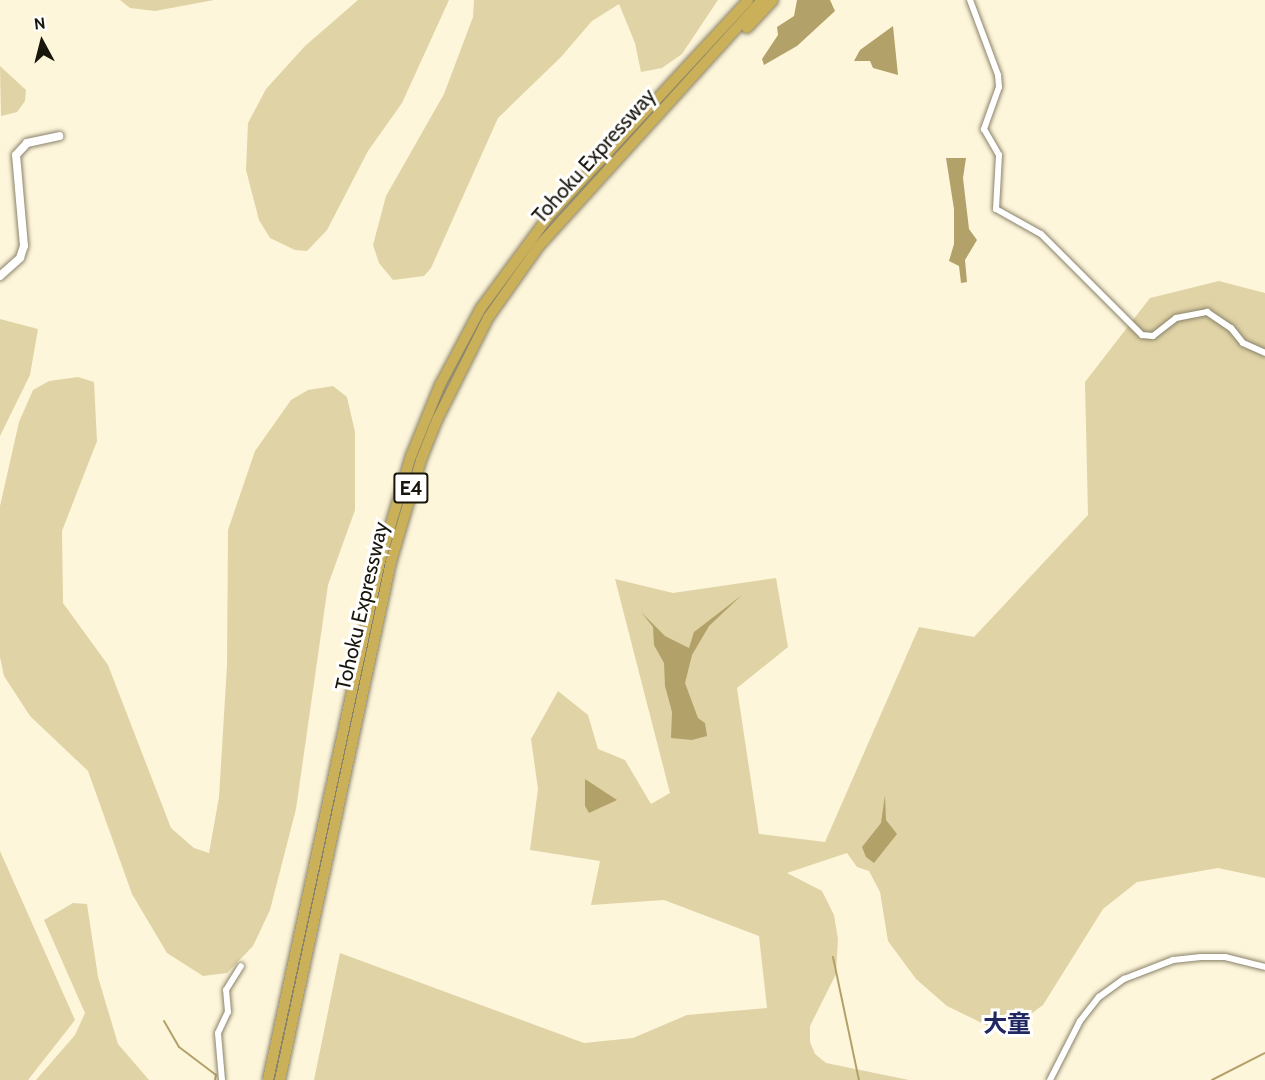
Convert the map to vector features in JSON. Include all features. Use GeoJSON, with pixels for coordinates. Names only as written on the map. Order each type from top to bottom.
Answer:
{"type":"FeatureCollection","features":[{"type":"Feature","properties":{"kind":"highway","name":"Tohoku Expressway"},"geometry":{"type":"LineString","coordinates":[[268,1080],[380,561],[426,416],[482,308],[527,243],[748,0]]}},
{"type":"Feature","properties":{"kind":"highway","name":"Tohoku Expressway"},"geometry":{"type":"LineString","coordinates":[[280,1080],[386,581],[420,460],[466,357],[508,288],[561,218],[762,0]]}},
{"type":"Feature","properties":{"kind":"highway"},"geometry":{"type":"LineString","coordinates":[[666,106],[704,74],[773,0]]}},
{"type":"Feature","properties":{"kind":"street"},"geometry":{"type":"LineString","coordinates":[[970,0],[999,87],[984,129],[999,155],[996,209],[1051,243],[1142,335],[1153,336],[1176,318],[1207,312],[1231,328],[1243,343],[1265,353]]}},
{"type":"Feature","properties":{"kind":"street"},"geometry":{"type":"LineString","coordinates":[[0,276],[20,258],[24,246],[16,155],[27,143],[59,136]]}},
{"type":"Feature","properties":{"kind":"street"},"geometry":{"type":"LineString","coordinates":[[1050,1080],[1080,1021],[1100,997],[1124,979],[1173,960],[1201,957],[1225,957],[1265,967]]}},
{"type":"Feature","properties":{"kind":"street"},"geometry":{"type":"LineString","coordinates":[[222,1080],[218,1033],[228,1012],[226,990],[241,966]]}},
{"type":"Feature","properties":{"kind":"shaded area"},"geometry":{"type":"Polygon","coordinates":[[[120,0],[214,0],[155,11],[130,8],[120,0]]]}},
{"type":"Feature","properties":{"kind":"shaded area"},"geometry":{"type":"Polygon","coordinates":[[[358,0],[449,0],[402,103],[368,151],[327,230],[307,251],[295,250],[270,238],[259,220],[246,170],[248,123],[266,89],[305,46],[358,0]]]}},
{"type":"Feature","properties":{"kind":"shaded area"},"geometry":{"type":"Polygon","coordinates":[[[474,0],[718,0],[682,54],[662,68],[641,72],[635,43],[619,4],[592,21],[561,57],[498,118],[431,268],[424,276],[393,280],[379,263],[373,245],[386,196],[444,94],[473,17],[474,0]]]}},
{"type":"Feature","properties":{"kind":"shaded area"},"geometry":{"type":"Polygon","coordinates":[[[797,0],[830,0],[835,11],[797,46],[764,65],[762,59],[778,35],[777,27],[794,16],[797,0]]]}},
{"type":"Feature","properties":{"kind":"shaded area"},"geometry":{"type":"Polygon","coordinates":[[[893,26],[898,75],[873,68],[870,61],[854,61],[860,50],[893,26]]]}},
{"type":"Feature","properties":{"kind":"shaded area"},"geometry":{"type":"Polygon","coordinates":[[[0,66],[26,90],[25,101],[17,112],[1,116],[0,66]]]}},
{"type":"Feature","properties":{"kind":"shaded area"},"geometry":{"type":"Polygon","coordinates":[[[946,158],[966,158],[963,178],[969,229],[977,240],[965,260],[967,282],[961,283],[959,266],[949,261],[954,244],[954,209],[946,158]]]}},
{"type":"Feature","properties":{"kind":"shaded area"},"geometry":{"type":"Polygon","coordinates":[[[1219,281],[1265,293],[1265,878],[1218,868],[1137,882],[1103,909],[1043,1005],[1024,1019],[988,1026],[947,1006],[916,979],[888,941],[880,892],[869,871],[857,867],[847,853],[787,873],[822,891],[834,915],[838,939],[836,974],[810,1026],[810,1042],[815,1054],[826,1063],[909,1080],[314,1080],[340,953],[584,1043],[633,1038],[687,1015],[767,1008],[759,936],[664,900],[591,905],[600,861],[530,850],[538,789],[531,739],[558,691],[588,715],[598,749],[625,760],[651,804],[670,793],[615,579],[673,593],[776,578],[788,647],[737,688],[759,834],[825,842],[919,627],[974,637],[1088,515],[1085,382],[1150,298],[1219,281]]]}},
{"type":"Feature","properties":{"kind":"shaded area"},"geometry":{"type":"Polygon","coordinates":[[[0,319],[38,329],[30,375],[0,436],[0,319]]]}},
{"type":"Feature","properties":{"kind":"shaded area"},"geometry":{"type":"Polygon","coordinates":[[[78,377],[94,382],[97,441],[62,531],[63,603],[108,665],[171,828],[194,848],[209,853],[219,797],[227,665],[228,530],[255,451],[291,400],[308,390],[333,386],[347,397],[355,432],[355,510],[328,585],[296,809],[270,910],[253,946],[227,973],[203,976],[167,953],[132,894],[88,771],[30,716],[4,676],[0,657],[0,506],[19,422],[33,390],[49,381],[78,377]]]}},
{"type":"Feature","properties":{"kind":"shaded area"},"geometry":{"type":"Polygon","coordinates":[[[742,595],[709,626],[692,655],[685,683],[698,718],[705,723],[707,736],[692,740],[671,738],[672,712],[665,686],[664,663],[654,645],[653,627],[641,612],[665,636],[689,648],[694,632],[742,595]]]}},
{"type":"Feature","properties":{"kind":"shaded area"},"geometry":{"type":"Polygon","coordinates":[[[585,779],[617,800],[589,813],[585,806],[585,779]]]}},
{"type":"Feature","properties":{"kind":"shaded area"},"geometry":{"type":"Polygon","coordinates":[[[885,795],[886,820],[897,834],[874,863],[866,857],[862,847],[881,823],[885,795]]]}},
{"type":"Feature","properties":{"kind":"shaded area"},"geometry":{"type":"Polygon","coordinates":[[[0,851],[75,1020],[28,1080],[0,1080],[0,851]]]}},
{"type":"Feature","properties":{"kind":"shaded area"},"geometry":{"type":"Polygon","coordinates":[[[73,903],[87,904],[98,977],[118,1044],[149,1080],[36,1080],[75,1035],[85,1013],[44,920],[73,903]]]}},
{"type":"Feature","properties":{"kind":"waterway"},"geometry":{"type":"LineString","coordinates":[[833,957],[859,1080]]}},
{"type":"Feature","properties":{"kind":"waterway"},"geometry":{"type":"LineString","coordinates":[[164,1021],[179,1047],[216,1075],[215,1080]]}},
{"type":"Feature","properties":{"kind":"waterway"},"geometry":{"type":"LineString","coordinates":[[1212,1080],[1265,1053]]}},
{"type":"Feature","properties":{"kind":"district","name":"大童"},"geometry":{"type":"Point","coordinates":[1007,1024]}}]}
